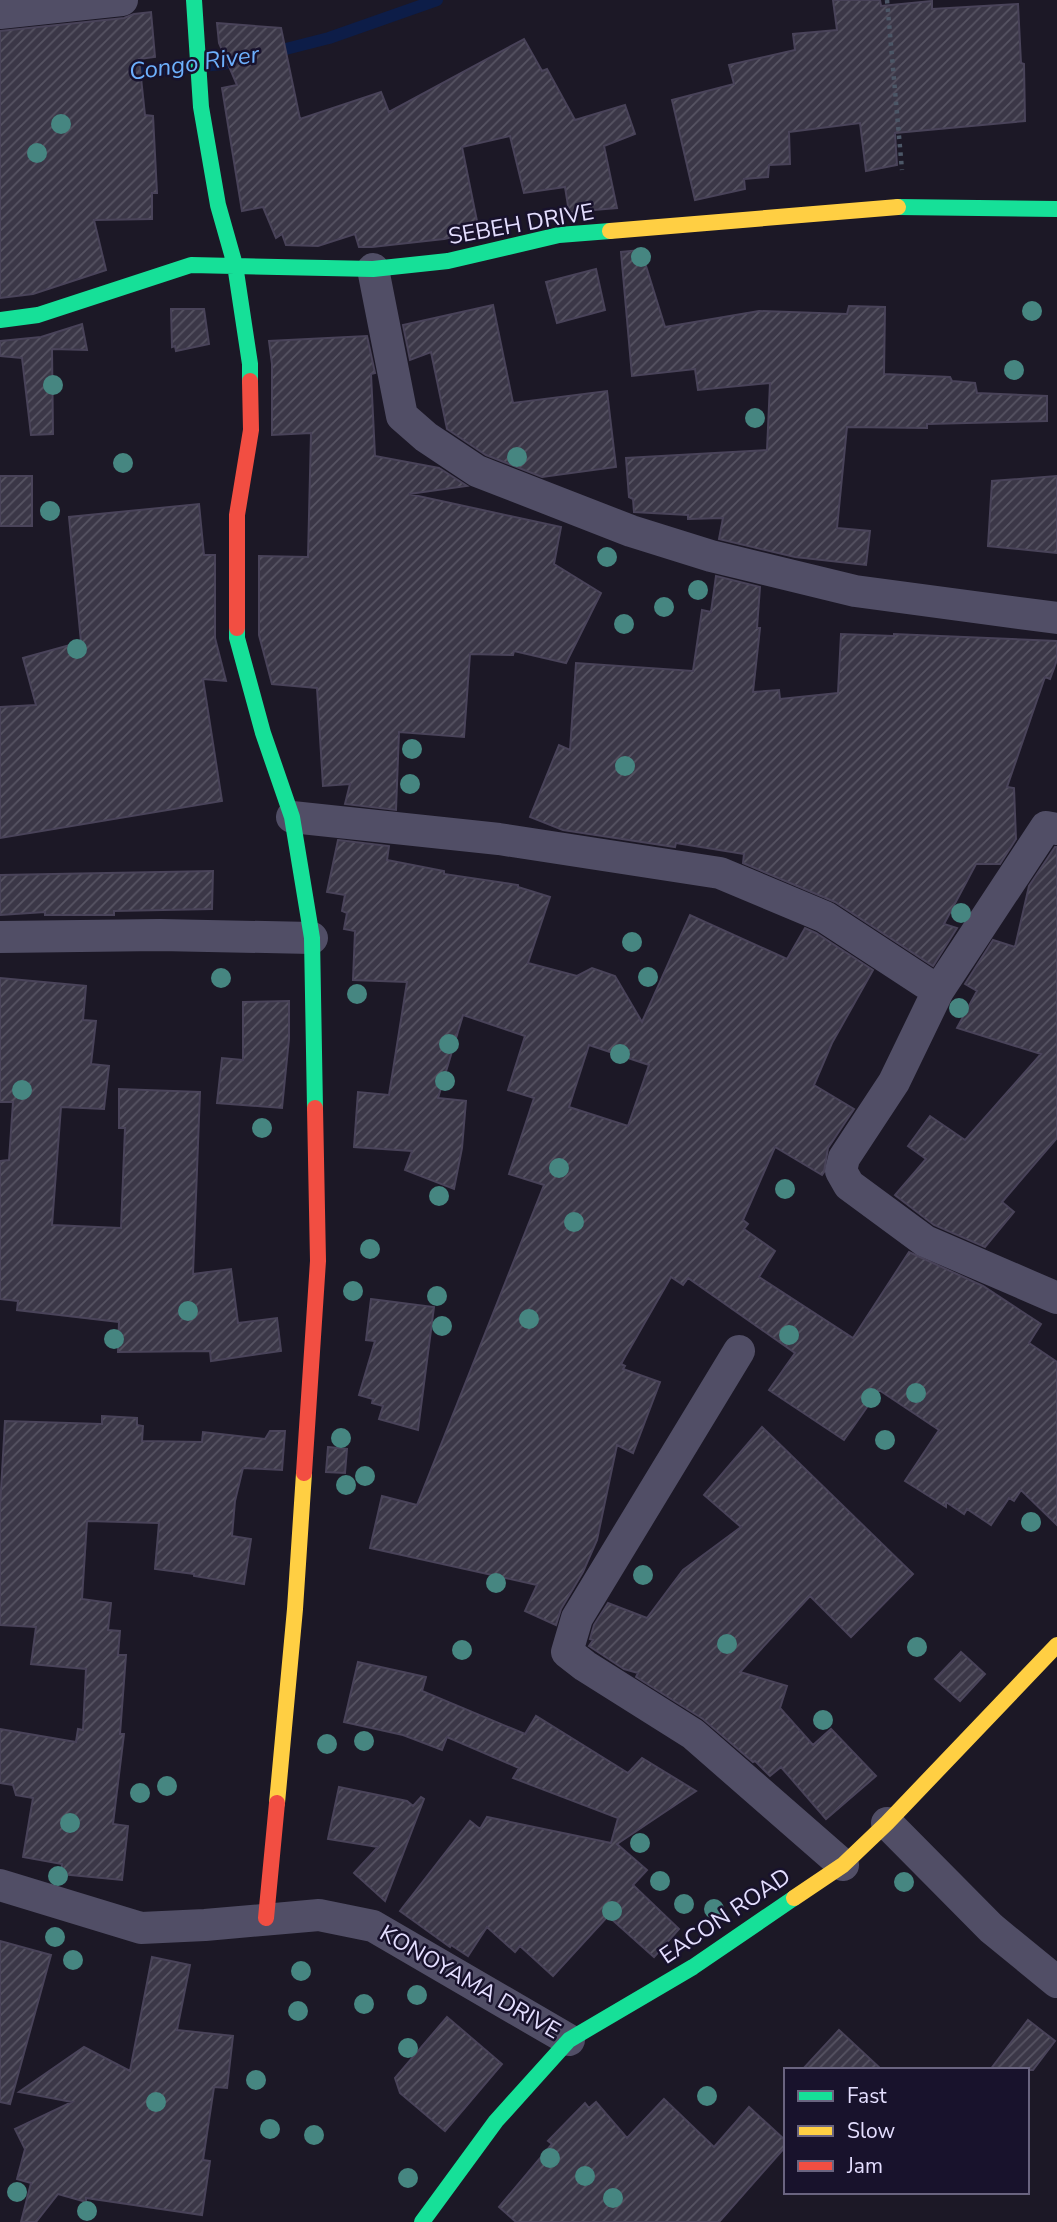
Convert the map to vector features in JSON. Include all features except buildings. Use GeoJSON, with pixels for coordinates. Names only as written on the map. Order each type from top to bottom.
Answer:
{"type":"FeatureCollection","features":[{"type":"Feature","properties":{"kind":"street"},"geometry":{"type":"LineString","coordinates":[[0,13],[122,0]]}},
{"type":"Feature","properties":{"kind":"street"},"geometry":{"type":"LineString","coordinates":[[194,0],[201,107],[218,205],[235,265],[250,364],[251,430],[237,515],[237,638],[263,733],[292,817],[312,937],[318,1261],[295,1609],[266,1919]]}},
{"type":"Feature","properties":{"kind":"street","name":"SEBEH DRIVE"},"geometry":{"type":"LineString","coordinates":[[0,320],[38,315],[191,265],[373,268],[448,261],[559,235],[904,207],[1057,209]]}},
{"type":"Feature","properties":{"kind":"street"},"geometry":{"type":"LineString","coordinates":[[373,268],[402,416],[426,437],[477,471],[631,531],[711,556],[855,591],[1057,618]]}},
{"type":"Feature","properties":{"kind":"street"},"geometry":{"type":"LineString","coordinates":[[292,817],[499,839],[720,873],[825,917],[938,991]]}},
{"type":"Feature","properties":{"kind":"street"},"geometry":{"type":"LineString","coordinates":[[1057,830],[1046,827],[938,991],[894,1082],[844,1158],[841,1171],[849,1185],[925,1241],[1057,1298]]}},
{"type":"Feature","properties":{"kind":"street"},"geometry":{"type":"LineString","coordinates":[[0,937],[312,937]]}},
{"type":"Feature","properties":{"kind":"street"},"geometry":{"type":"LineString","coordinates":[[739,1352],[577,1618],[568,1652],[585,1667],[693,1734],[843,1865]]}},
{"type":"Feature","properties":{"kind":"street","name":"EACON ROAD"},"geometry":{"type":"LineString","coordinates":[[422,2222],[496,2121],[569,2040],[692,1967],[843,1865],[887,1823],[1057,1645]]}},
{"type":"Feature","properties":{"kind":"street"},"geometry":{"type":"LineString","coordinates":[[887,1823],[991,1928],[1057,1982]]}},
{"type":"Feature","properties":{"kind":"street","name":"KONOYAMA DRIVE"},"geometry":{"type":"LineString","coordinates":[[0,1885],[141,1928],[205,1926],[319,1915],[373,1926],[569,2040]]}},
{"type":"Feature","properties":{"kind":"path"},"geometry":{"type":"LineString","coordinates":[[887,0],[904,207]]}},
{"type":"Feature","properties":{"kind":"waterway","name":"Congo River"},"geometry":{"type":"LineString","coordinates":[[270,53],[329,38],[437,0]]}},
{"type":"Feature","properties":{"kind":"waterway","name":"Congo River"},"geometry":{"type":"LineString","coordinates":[[124,73],[242,60]]}},
{"type":"Feature","properties":{"kind":"traffic: fast"},"geometry":{"type":"LineString","coordinates":[[194,0],[201,107],[218,205],[235,265],[250,364],[250,381]]}},
{"type":"Feature","properties":{"kind":"traffic: fast"},"geometry":{"type":"LineString","coordinates":[[898,207],[1057,209]]}},
{"type":"Feature","properties":{"kind":"traffic: fast"},"geometry":{"type":"LineString","coordinates":[[0,320],[38,315],[191,265],[373,269],[448,261],[559,235],[610,231]]}},
{"type":"Feature","properties":{"kind":"traffic: fast"},"geometry":{"type":"LineString","coordinates":[[237,628],[237,638],[263,733],[292,817],[312,938],[315,1108]]}},
{"type":"Feature","properties":{"kind":"traffic: fast"},"geometry":{"type":"LineString","coordinates":[[422,2222],[496,2121],[569,2040],[693,1967],[794,1898]]}},
{"type":"Feature","properties":{"kind":"traffic: slow"},"geometry":{"type":"LineString","coordinates":[[610,231],[898,207]]}},
{"type":"Feature","properties":{"kind":"traffic: slow"},"geometry":{"type":"LineString","coordinates":[[277,1803],[295,1609],[304,1473]]}},
{"type":"Feature","properties":{"kind":"traffic: slow"},"geometry":{"type":"LineString","coordinates":[[794,1898],[843,1865],[887,1823],[1057,1645]]}},
{"type":"Feature","properties":{"kind":"traffic: jam"},"geometry":{"type":"LineString","coordinates":[[237,628],[237,515],[251,430],[250,381]]}},
{"type":"Feature","properties":{"kind":"traffic: jam"},"geometry":{"type":"LineString","coordinates":[[304,1473],[318,1261],[315,1108]]}},
{"type":"Feature","properties":{"kind":"traffic: jam"},"geometry":{"type":"LineString","coordinates":[[266,1918],[277,1803]]}}]}
